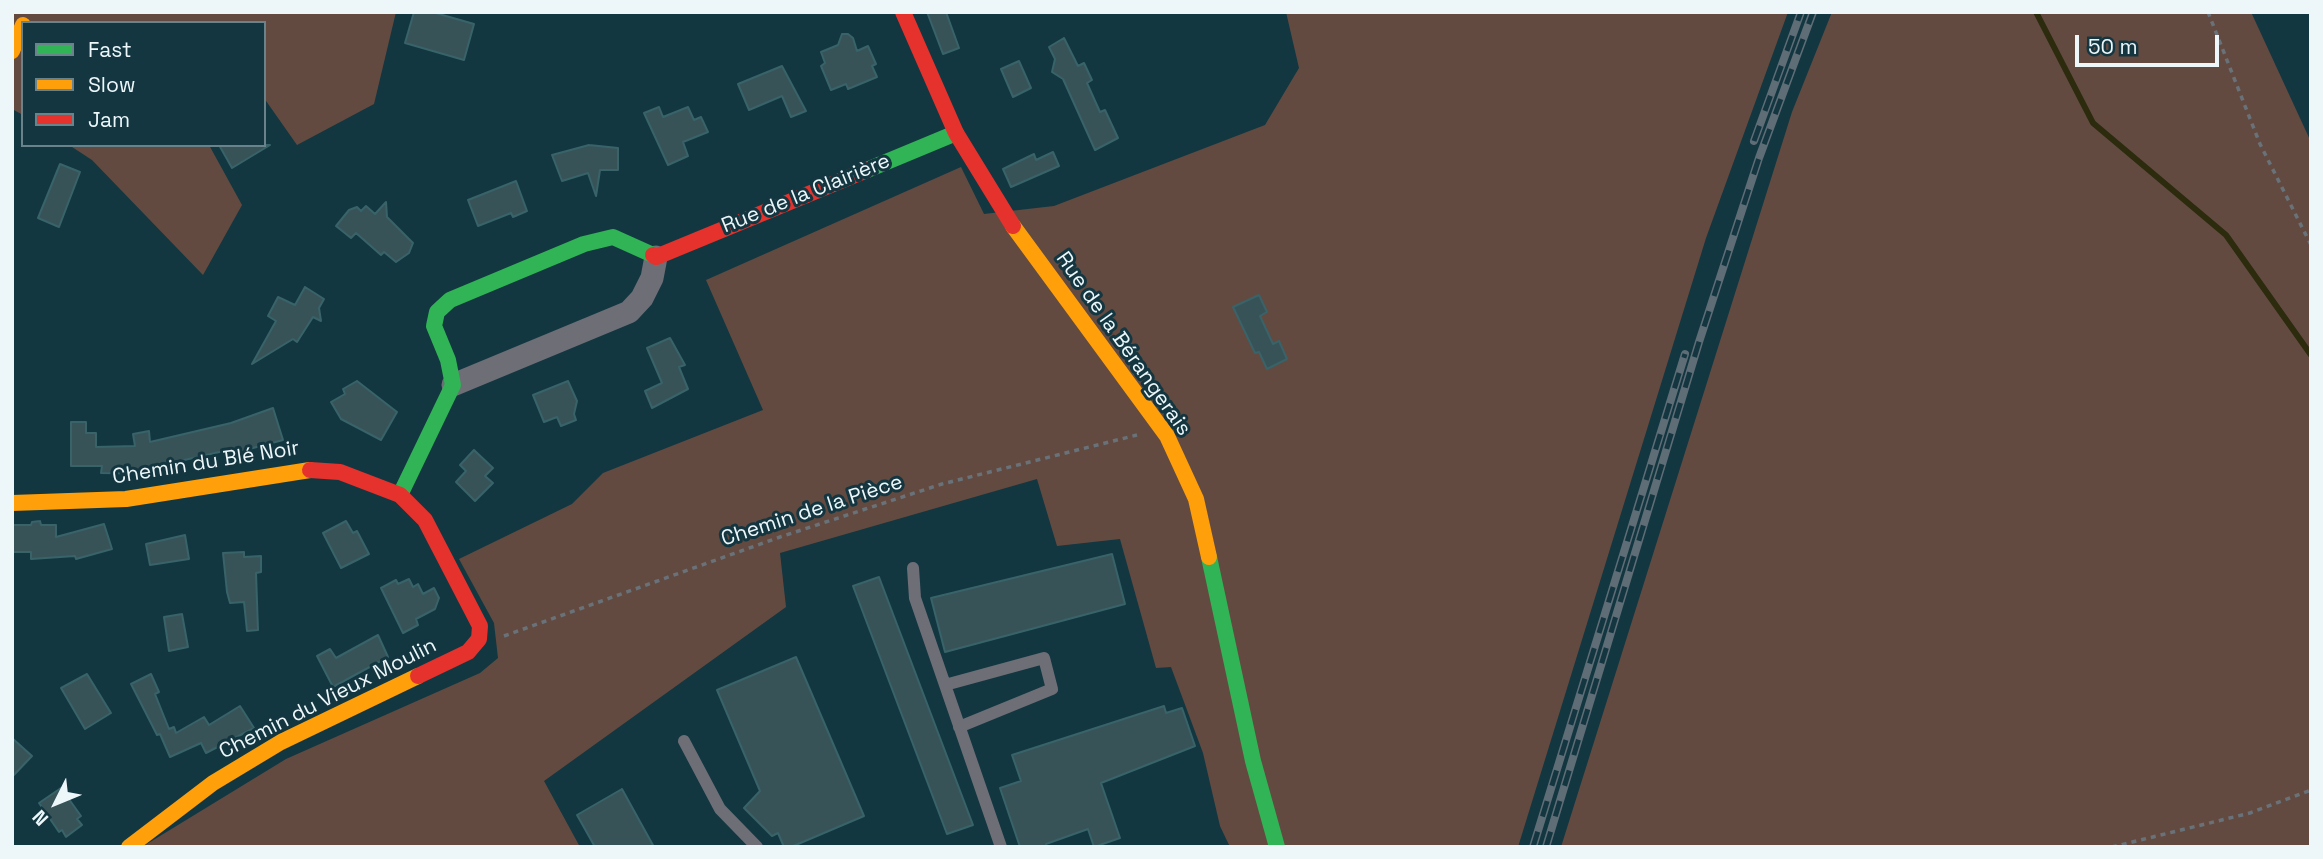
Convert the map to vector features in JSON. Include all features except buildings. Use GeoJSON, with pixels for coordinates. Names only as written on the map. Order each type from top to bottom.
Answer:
{"type":"FeatureCollection","features":[{"type":"Feature","properties":{"kind":"street","name":"Rue de la Bérangerais"},"geometry":{"type":"LineString","coordinates":[[903,12],[956,133],[1002,211],[1160,426],[1196,499],[1253,761],[1278,847]]}},
{"type":"Feature","properties":{"kind":"street"},"geometry":{"type":"LineString","coordinates":[[12,51],[21,29]]}},
{"type":"Feature","properties":{"kind":"street","name":"Rue de la Clairière"},"geometry":{"type":"LineString","coordinates":[[656,257],[956,133]]}},
{"type":"Feature","properties":{"kind":"street"},"geometry":{"type":"LineString","coordinates":[[400,495],[453,385],[448,360],[434,326],[437,312],[450,300],[584,244],[613,237],[656,257],[647,288],[629,312],[453,385]]}},
{"type":"Feature","properties":{"kind":"street","name":"Chemin du Blé Noir"},"geometry":{"type":"LineString","coordinates":[[12,503],[126,499],[314,468],[340,472],[400,495],[425,520],[480,626],[479,639]]}},
{"type":"Feature","properties":{"kind":"street","name":"Chemin du Vieux Moulin"},"geometry":{"type":"LineString","coordinates":[[129,847],[213,783],[281,742],[468,652],[479,639]]}},
{"type":"Feature","properties":{"kind":"lane"},"geometry":{"type":"LineString","coordinates":[[913,568],[915,598],[1001,847]]}},
{"type":"Feature","properties":{"kind":"lane"},"geometry":{"type":"LineString","coordinates":[[945,685],[1044,658],[1052,689],[959,727]]}},
{"type":"Feature","properties":{"kind":"lane"},"geometry":{"type":"LineString","coordinates":[[684,741],[720,809],[757,847]]}},
{"type":"Feature","properties":{"kind":"path"},"geometry":{"type":"LineString","coordinates":[[2208,12],[2260,144],[2311,245]]}},
{"type":"Feature","properties":{"kind":"path","name":"Chemin de la Pièce"},"geometry":{"type":"LineString","coordinates":[[479,639],[497,640],[693,567],[942,484],[1138,435],[1160,426]]}},
{"type":"Feature","properties":{"kind":"path"},"geometry":{"type":"LineString","coordinates":[[2112,847],[2250,813],[2311,790]]}},
{"type":"Feature","properties":{"kind":"shaded area"},"geometry":{"type":"Polygon","coordinates":[[[12,12],[396,12],[374,104],[297,145],[266,101],[266,21],[21,21],[21,114],[12,109],[12,12]]]}},
{"type":"Feature","properties":{"kind":"shaded area"},"geometry":{"type":"Polygon","coordinates":[[[1286,12],[1788,12],[1706,238],[1518,847],[1230,847],[1220,826],[1203,753],[1171,667],[1156,668],[1120,539],[1057,546],[1037,479],[780,553],[786,607],[544,781],[580,847],[142,847],[286,759],[480,673],[498,658],[494,623],[459,559],[572,504],[603,473],[763,410],[706,280],[961,167],[984,214],[1054,206],[1265,125],[1299,68],[1286,12]]]}},
{"type":"Feature","properties":{"kind":"shaded area"},"geometry":{"type":"Polygon","coordinates":[[[1832,12],[2251,12],[2311,142],[2311,847],[1561,847],[1792,112],[1832,12]]]}},
{"type":"Feature","properties":{"kind":"shaded area"},"geometry":{"type":"Polygon","coordinates":[[[72,147],[210,147],[242,205],[203,275],[92,160],[72,147]]]}},
{"type":"Feature","properties":{"kind":"waterway"},"geometry":{"type":"LineString","coordinates":[[2036,12],[2093,123],[2226,235],[2311,355]]}},
{"type":"Feature","properties":{"kind":"railway"},"geometry":{"type":"LineString","coordinates":[[1754,141],[1801,12]]}},
{"type":"Feature","properties":{"kind":"railway"},"geometry":{"type":"LineString","coordinates":[[1546,847],[1699,342],[1759,158],[1813,12]]}},
{"type":"Feature","properties":{"kind":"railway"},"geometry":{"type":"LineString","coordinates":[[1533,847],[1685,354]]}},
{"type":"Feature","properties":{"kind":"traffic: fast"},"geometry":{"type":"LineString","coordinates":[[867,170],[956,133]]}},
{"type":"Feature","properties":{"kind":"traffic: fast"},"geometry":{"type":"LineString","coordinates":[[400,495],[453,385],[448,360],[434,326],[437,312],[450,300],[584,244],[613,237],[653,255]]}},
{"type":"Feature","properties":{"kind":"traffic: fast"},"geometry":{"type":"LineString","coordinates":[[1209,557],[1253,761],[1277,847]]}},
{"type":"Feature","properties":{"kind":"traffic: slow"},"geometry":{"type":"LineString","coordinates":[[12,51],[21,30]]}},
{"type":"Feature","properties":{"kind":"traffic: slow"},"geometry":{"type":"LineString","coordinates":[[1013,226],[1167,436],[1196,499],[1209,557]]}},
{"type":"Feature","properties":{"kind":"traffic: slow"},"geometry":{"type":"LineString","coordinates":[[12,503],[126,499],[310,470]]}},
{"type":"Feature","properties":{"kind":"traffic: slow"},"geometry":{"type":"LineString","coordinates":[[129,847],[213,783],[281,742],[418,676]]}},
{"type":"Feature","properties":{"kind":"traffic: jam"},"geometry":{"type":"LineString","coordinates":[[903,12],[956,133],[1013,226]]}},
{"type":"Feature","properties":{"kind":"traffic: jam"},"geometry":{"type":"LineString","coordinates":[[653,255],[656,257],[867,170]]}},
{"type":"Feature","properties":{"kind":"traffic: jam"},"geometry":{"type":"LineString","coordinates":[[310,470],[340,472],[400,495],[425,520],[480,626],[479,639],[468,652],[418,676]]}}]}
